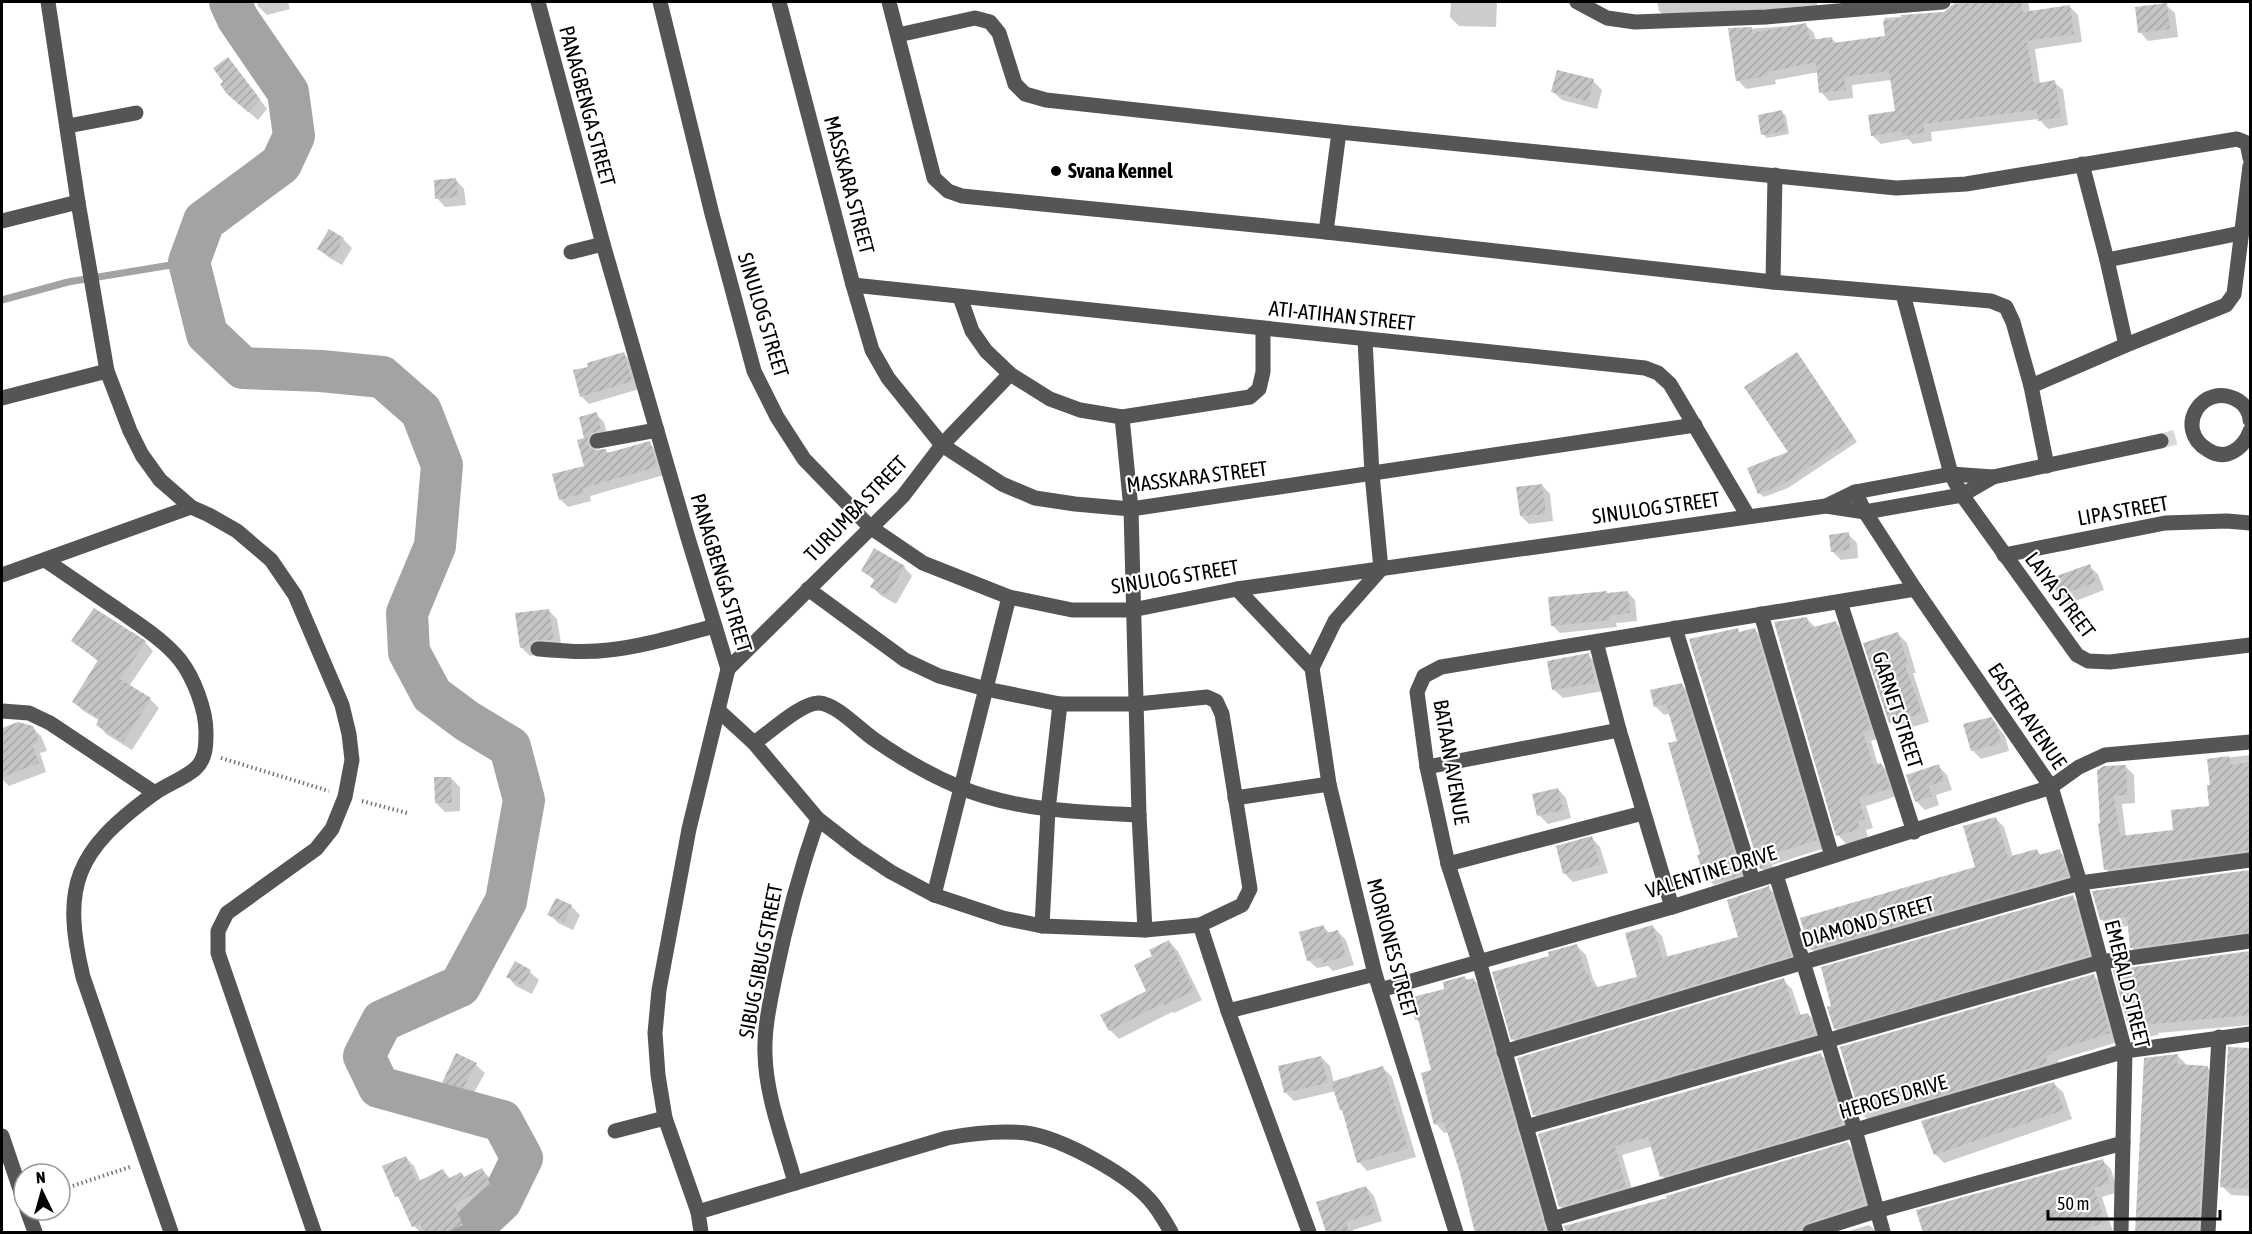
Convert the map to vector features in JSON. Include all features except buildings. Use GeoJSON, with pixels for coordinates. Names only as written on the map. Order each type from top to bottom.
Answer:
{"type":"FeatureCollection","features":[{"type":"Feature","properties":{"kind":"street"},"geometry":{"type":"LineString","coordinates":[[48,2],[78,202],[107,371],[130,431],[142,455],[160,480],[191,507],[209,514],[237,531],[271,560],[295,595],[342,705],[349,734],[352,760],[345,797],[332,829],[316,849],[227,913],[218,931],[218,953],[314,1233]]}},
{"type":"Feature","properties":{"kind":"street","name":"PANAGBENGA STREET"},"geometry":{"type":"LineString","coordinates":[[538,2],[603,244],[728,669],[689,829],[659,990],[655,1033],[658,1075],[665,1118],[698,1212],[701,1233]]}},
{"type":"Feature","properties":{"kind":"street","name":"SINULOG STREET"},"geometry":{"type":"LineString","coordinates":[[660,2],[712,214],[754,371],[777,417],[804,459],[870,527],[923,563],[1009,597],[1072,610],[1132,610],[1237,589],[1826,506]]}},
{"type":"Feature","properties":{"kind":"street","name":"MASSKARA STREET"},"geometry":{"type":"LineString","coordinates":[[779,2],[872,350],[888,378],[942,445],[1002,484],[1035,498],[1131,509],[1695,425]]}},
{"type":"Feature","properties":{"kind":"street"},"geometry":{"type":"LineString","coordinates":[[889,2],[934,178],[948,191],[962,196],[1326,232],[1773,282],[1992,301],[2006,307],[2013,322],[2031,386],[2047,466]]}},
{"type":"Feature","properties":{"kind":"street"},"geometry":{"type":"LineString","coordinates":[[1577,2],[1607,18],[1635,22],[1766,17],[1943,2]]}},
{"type":"Feature","properties":{"kind":"street"},"geometry":{"type":"LineString","coordinates":[[898,34],[975,18],[990,21],[999,33],[1015,84],[1025,94],[1046,100],[1896,188],[1966,184],[2236,139],[2247,143],[2250,158]]}},
{"type":"Feature","properties":{"kind":"street"},"geometry":{"type":"LineString","coordinates":[[68,126],[136,113]]}},
{"type":"Feature","properties":{"kind":"street"},"geometry":{"type":"LineString","coordinates":[[1326,232],[1339,132]]}},
{"type":"Feature","properties":{"kind":"street"},"geometry":{"type":"LineString","coordinates":[[2082,164],[2108,260],[2126,345]]}},
{"type":"Feature","properties":{"kind":"street"},"geometry":{"type":"LineString","coordinates":[[2031,386],[2226,305],[2234,294],[2250,166]]}},
{"type":"Feature","properties":{"kind":"street"},"geometry":{"type":"LineString","coordinates":[[1773,282],[1775,175]]}},
{"type":"Feature","properties":{"kind":"street"},"geometry":{"type":"LineString","coordinates":[[2,222],[78,202]]}},
{"type":"Feature","properties":{"kind":"street"},"geometry":{"type":"LineString","coordinates":[[2108,260],[2241,233]]}},
{"type":"Feature","properties":{"kind":"street"},"geometry":{"type":"LineString","coordinates":[[571,252],[603,244]]}},
{"type":"Feature","properties":{"kind":"street","name":"ATI-ATIHAN STREET"},"geometry":{"type":"LineString","coordinates":[[853,285],[1645,368],[1658,373],[1670,384],[1748,516]]}},
{"type":"Feature","properties":{"kind":"street","name":"LAIYA STREET"},"geometry":{"type":"LineString","coordinates":[[1903,294],[1951,474],[1962,495],[2077,655],[2088,661],[2110,662],[2250,645]]}},
{"type":"Feature","properties":{"kind":"street"},"geometry":{"type":"LineString","coordinates":[[960,297],[972,331],[986,351],[1010,374],[1050,399],[1080,411],[1122,417],[1250,397],[1259,389],[1263,372],[1263,329]]}},
{"type":"Feature","properties":{"kind":"street"},"geometry":{"type":"LineString","coordinates":[[1237,589],[1312,668],[1335,621],[1381,569],[1372,474],[1365,340]]}},
{"type":"Feature","properties":{"kind":"street"},"geometry":{"type":"LineString","coordinates":[[2,398],[107,371]]}},
{"type":"Feature","properties":{"kind":"street","name":"TURUMBA STREET"},"geometry":{"type":"LineString","coordinates":[[728,669],[903,496],[942,445],[1010,374]]}},
{"type":"Feature","properties":{"kind":"street"},"geometry":{"type":"LineString","coordinates":[[2250,420],[2250,415],[2243,404],[2232,396],[2218,395],[2206,399],[2196,409],[2187,435],[2211,453],[2225,454],[2238,450],[2247,441],[2250,430]]}},
{"type":"Feature","properties":{"kind":"street"},"geometry":{"type":"LineString","coordinates":[[1122,417],[1131,509],[1132,610],[1145,930]]}},
{"type":"Feature","properties":{"kind":"street"},"geometry":{"type":"LineString","coordinates":[[597,441],[657,430]]}},
{"type":"Feature","properties":{"kind":"street"},"geometry":{"type":"LineString","coordinates":[[1826,506],[1856,492],[1951,474],[1994,477],[2161,441]]}},
{"type":"Feature","properties":{"kind":"street"},"geometry":{"type":"LineString","coordinates":[[1826,506],[1865,512],[1962,495],[1994,477]]}},
{"type":"Feature","properties":{"kind":"street","name":"EASTER AVENUE"},"geometry":{"type":"LineString","coordinates":[[1856,492],[1865,512],[1915,589],[2051,787],[2079,767],[2105,755],[2250,742]]}},
{"type":"Feature","properties":{"kind":"street"},"geometry":{"type":"LineString","coordinates":[[2,575],[191,507]]}},
{"type":"Feature","properties":{"kind":"street","name":"LIPA STREET"},"geometry":{"type":"LineString","coordinates":[[2004,555],[2165,523],[2227,521],[2250,523]]}},
{"type":"Feature","properties":{"kind":"street"},"geometry":{"type":"LineString","coordinates":[[45,560],[134,621],[166,646],[181,662],[202,704],[206,728],[206,753],[196,769],[154,793],[117,822],[94,846],[78,880],[72,911],[74,940],[83,977],[171,1233]]}},
{"type":"Feature","properties":{"kind":"street"},"geometry":{"type":"LineString","coordinates":[[718,710],[754,743],[818,819],[891,872],[934,895],[1003,918],[1042,926],[1145,930],[1200,925],[1242,905],[1250,889],[1222,714],[1216,701],[1207,697],[1137,704],[1060,704],[986,689],[939,676],[905,660],[808,589]]}},
{"type":"Feature","properties":{"kind":"street","name":"BATAAN AVENUE"},"geometry":{"type":"LineString","coordinates":[[1554,1226],[1479,961],[1448,864],[1427,767],[1417,692],[1424,676],[1441,667],[1915,589]]}},
{"type":"Feature","properties":{"kind":"street"},"geometry":{"type":"LineString","coordinates":[[934,895],[1009,597]]}},
{"type":"Feature","properties":{"kind":"street","name":"GARNET STREET"},"geometry":{"type":"LineString","coordinates":[[1840,602],[1914,832]]}},
{"type":"Feature","properties":{"kind":"street"},"geometry":{"type":"LineString","coordinates":[[1761,614],[1832,856]]}},
{"type":"Feature","properties":{"kind":"street"},"geometry":{"type":"LineString","coordinates":[[538,649],[578,652],[609,650],[715,626]]}},
{"type":"Feature","properties":{"kind":"street"},"geometry":{"type":"LineString","coordinates":[[1676,628],[1753,881]]}},
{"type":"Feature","properties":{"kind":"street"},"geometry":{"type":"LineString","coordinates":[[1596,642],[1619,730],[1672,907]]}},
{"type":"Feature","properties":{"kind":"street","name":"MORIONES STREET"},"geometry":{"type":"LineString","coordinates":[[1312,668],[1329,784],[1375,974],[1456,1233]]}},
{"type":"Feature","properties":{"kind":"street"},"geometry":{"type":"LineString","coordinates":[[754,743],[805,706],[816,702],[828,704],[909,762],[960,788],[1022,806],[1048,810],[1139,815]]}},
{"type":"Feature","properties":{"kind":"street"},"geometry":{"type":"LineString","coordinates":[[1042,926],[1048,810],[1060,704]]}},
{"type":"Feature","properties":{"kind":"street"},"geometry":{"type":"LineString","coordinates":[[2,711],[29,713],[50,723],[154,793]]}},
{"type":"Feature","properties":{"kind":"street"},"geometry":{"type":"LineString","coordinates":[[1427,767],[1619,730]]}},
{"type":"Feature","properties":{"kind":"street"},"geometry":{"type":"LineString","coordinates":[[1235,798],[1329,784]]}},
{"type":"Feature","properties":{"kind":"street","name":"VALENTINE DRIVE"},"geometry":{"type":"LineString","coordinates":[[1380,990],[1672,907],[2051,787]]}},
{"type":"Feature","properties":{"kind":"street","name":"EMERALD STREET"},"geometry":{"type":"LineString","coordinates":[[2051,787],[2080,883],[2125,1051],[2123,1143],[2117,1231]]}},
{"type":"Feature","properties":{"kind":"street"},"geometry":{"type":"LineString","coordinates":[[1448,864],[1643,813]]}},
{"type":"Feature","properties":{"kind":"street","name":"SIBUG SIBUG STREET"},"geometry":{"type":"LineString","coordinates":[[795,1183],[769,1088],[765,1053],[769,1010],[781,946],[818,819]]}},
{"type":"Feature","properties":{"kind":"street","name":"DIAMOND STREET"},"geometry":{"type":"LineString","coordinates":[[1504,1052],[1804,962],[2080,883],[2250,860]]}},
{"type":"Feature","properties":{"kind":"street"},"geometry":{"type":"LineString","coordinates":[[1776,875],[1855,1130],[1883,1233]]}},
{"type":"Feature","properties":{"kind":"street"},"geometry":{"type":"LineString","coordinates":[[1200,925],[1228,1011],[1309,1233]]}},
{"type":"Feature","properties":{"kind":"street"},"geometry":{"type":"LineString","coordinates":[[1526,1127],[2101,962],[2250,941]]}},
{"type":"Feature","properties":{"kind":"street"},"geometry":{"type":"LineString","coordinates":[[1228,1011],[1375,974]]}},
{"type":"Feature","properties":{"kind":"street","name":"HEROES DRIVE"},"geometry":{"type":"LineString","coordinates":[[1554,1226],[1855,1130],[2125,1051],[2219,1036],[2250,1034]]}},
{"type":"Feature","properties":{"kind":"street"},"geometry":{"type":"LineString","coordinates":[[2208,1233],[2219,1036]]}},
{"type":"Feature","properties":{"kind":"street"},"geometry":{"type":"LineString","coordinates":[[615,1131],[665,1118]]}},
{"type":"Feature","properties":{"kind":"street"},"geometry":{"type":"LineString","coordinates":[[698,1212],[947,1137],[984,1132],[1028,1134],[1077,1149],[1120,1175],[1153,1203],[1171,1233]]}},
{"type":"Feature","properties":{"kind":"street"},"geometry":{"type":"LineString","coordinates":[[2,1136],[12,1166]]}},
{"type":"Feature","properties":{"kind":"street"},"geometry":{"type":"LineString","coordinates":[[1810,1233],[1876,1211],[2123,1143]]}},
{"type":"Feature","properties":{"kind":"path"},"geometry":{"type":"LineString","coordinates":[[206,753],[345,797],[407,813]]}},
{"type":"Feature","properties":{"kind":"path"},"geometry":{"type":"LineString","coordinates":[[72,1186],[145,1161]]}},
{"type":"Feature","properties":{"kind":"waterway"},"geometry":{"type":"LineString","coordinates":[[230,2],[238,19],[288,92],[294,136],[281,164],[204,221],[189,262],[207,334],[243,368],[321,371],[382,377],[421,411],[442,465],[435,546],[407,613],[409,652],[432,695],[467,721],[510,747],[524,800],[506,901],[460,986],[382,1021],[364,1056],[379,1087],[502,1121],[522,1158],[501,1201],[468,1232]]}},
{"type":"Feature","properties":{"kind":"waterway"},"geometry":{"type":"LineString","coordinates":[[2,300],[68,282],[189,262]]}},
{"type":"Feature","properties":{"kind":"tunnel"},"geometry":{"type":"LineString","coordinates":[[2161,441],[2180,436]]}},
{"type":"Feature","properties":{"kind":"place","name":"Svana Kennel"},"geometry":{"type":"Point","coordinates":[1056,171]}}]}
